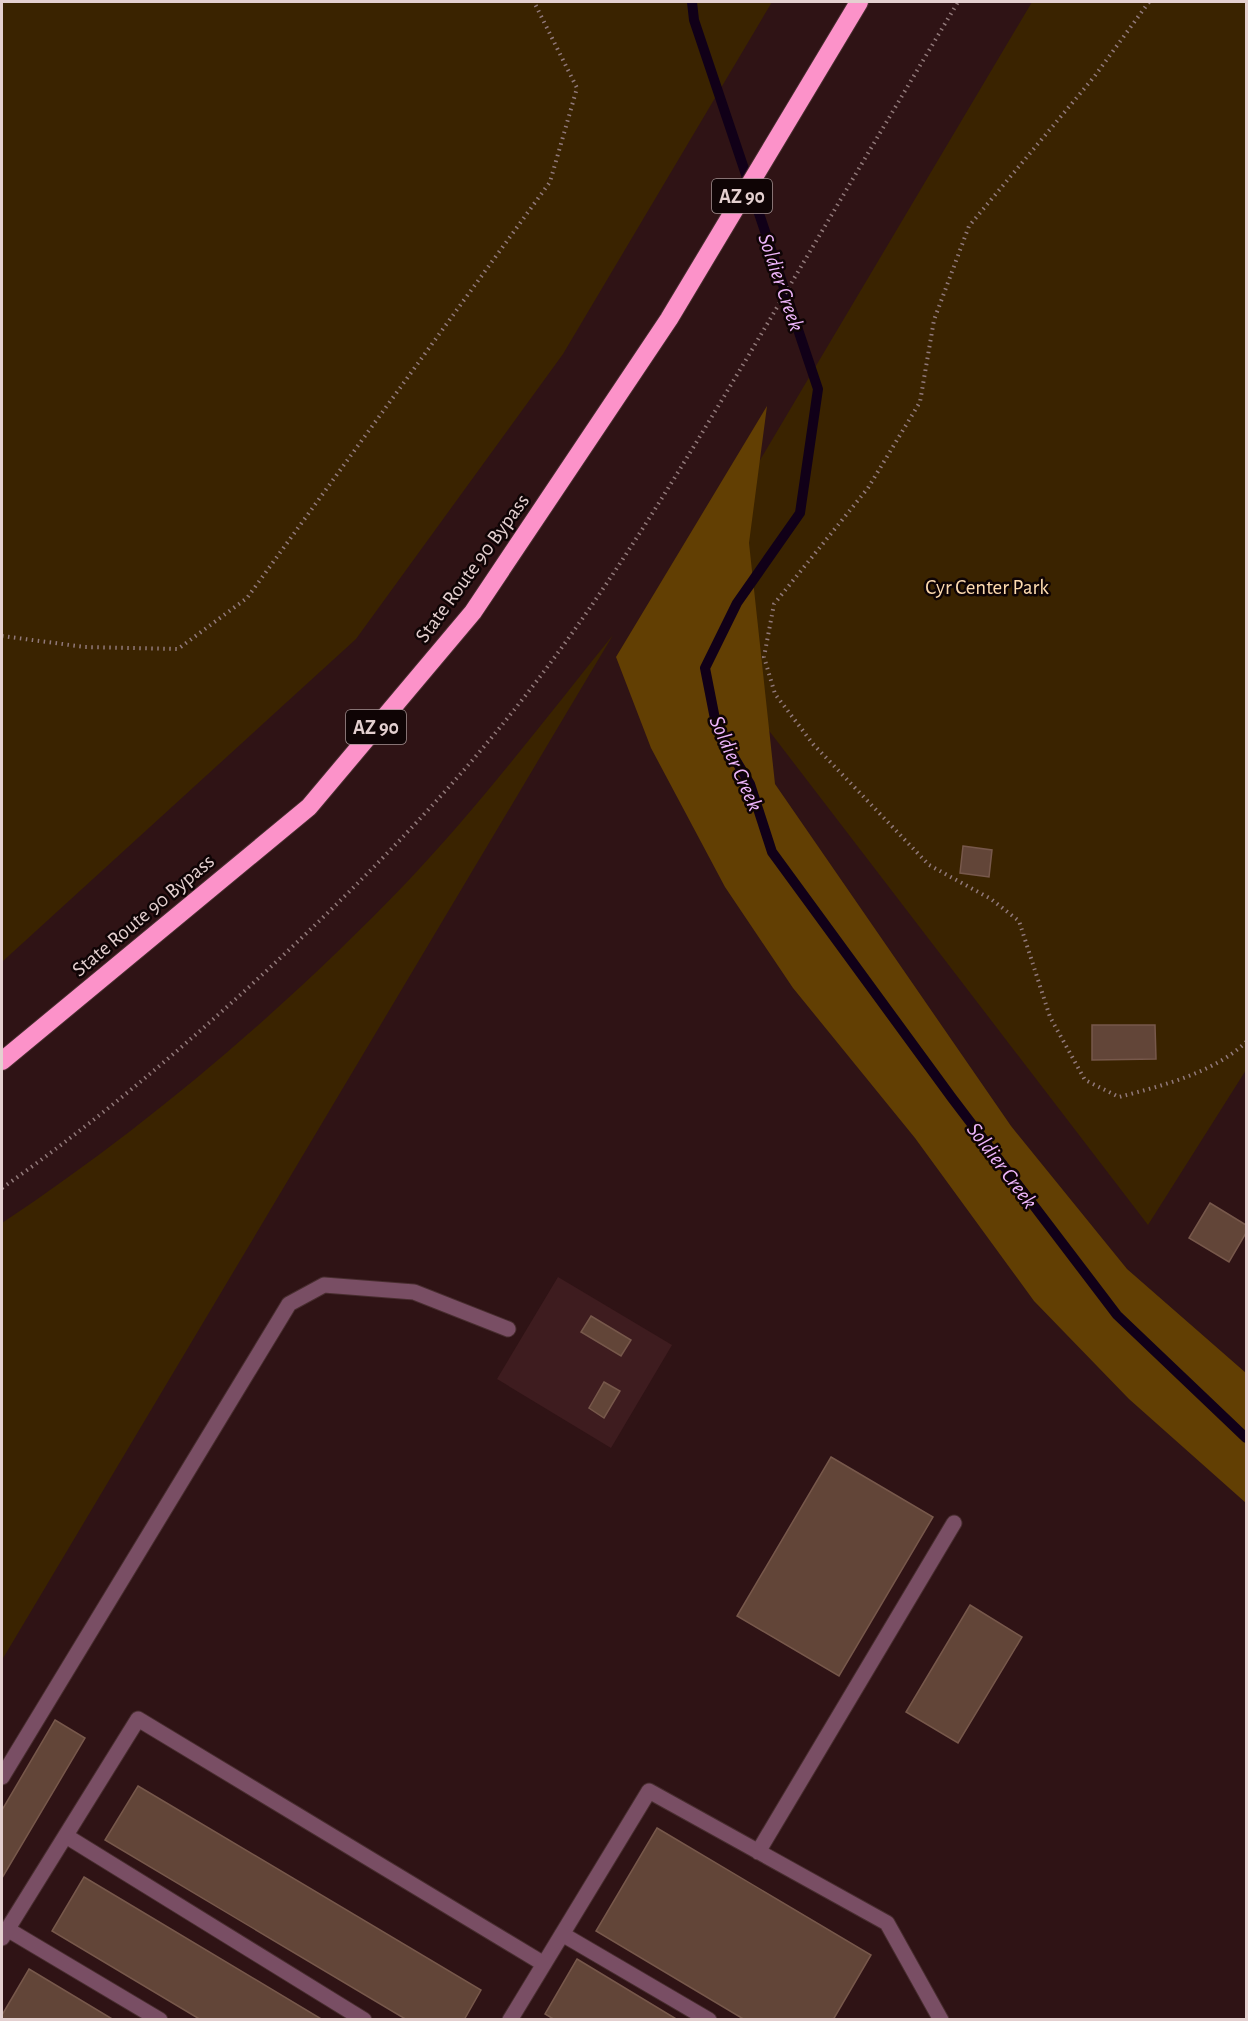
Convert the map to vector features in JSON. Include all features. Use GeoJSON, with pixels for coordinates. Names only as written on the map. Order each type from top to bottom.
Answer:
{"type":"FeatureCollection","features":[{"type":"Feature","properties":{"kind":"highway","name":"State Route 90 Bypass"},"geometry":{"type":"LineString","coordinates":[[2,1061],[309,807],[473,612],[669,319],[859,2]]}},
{"type":"Feature","properties":{"kind":"lane"},"geometry":{"type":"LineString","coordinates":[[2,1777],[288,1304],[324,1285],[414,1292],[508,1329]]}},
{"type":"Feature","properties":{"kind":"lane"},"geometry":{"type":"LineString","coordinates":[[758,1852],[954,1524]]}},
{"type":"Feature","properties":{"kind":"lane"},"geometry":{"type":"LineString","coordinates":[[160,2019],[4,1933],[138,1719],[544,1964]]}},
{"type":"Feature","properties":{"kind":"lane"},"geometry":{"type":"LineString","coordinates":[[512,2019],[649,1791],[887,1923],[941,2019]]}},
{"type":"Feature","properties":{"kind":"lane"},"geometry":{"type":"LineString","coordinates":[[66,1836],[364,2019]]}},
{"type":"Feature","properties":{"kind":"lane"},"geometry":{"type":"LineString","coordinates":[[562,1934],[709,2019]]}},
{"type":"Feature","properties":{"kind":"path"},"geometry":{"type":"LineString","coordinates":[[2,636],[85,647],[178,649],[247,598],[550,182],[577,88],[534,2]]}},
{"type":"Feature","properties":{"kind":"path"},"geometry":{"type":"LineString","coordinates":[[2,1188],[69,1140],[208,1025],[345,898],[455,780],[529,691],[596,600],[694,448],[958,2]]}},
{"type":"Feature","properties":{"kind":"path"},"geometry":{"type":"LineString","coordinates":[[1149,2],[1094,77],[969,226],[934,320],[920,402],[868,488],[774,604],[764,657],[774,694],[813,744],[929,865],[991,899],[1019,921],[1050,1017],[1085,1080],[1119,1097],[1196,1072],[1238,1050],[1246,1042]]}},
{"type":"Feature","properties":{"kind":"shaded area"},"geometry":{"type":"Polygon","coordinates":[[[767,406],[749,543],[775,784],[1011,1126],[1127,1269],[1246,1373],[1246,1503],[1129,1399],[1034,1301],[915,1138],[793,988],[725,887],[651,748],[616,657],[767,406]]]}},
{"type":"Feature","properties":{"kind":"shaded area"},"geometry":{"type":"Polygon","coordinates":[[[558,1277],[672,1345],[611,1448],[497,1379],[558,1277]]]}},
{"type":"Feature","properties":{"kind":"green space"},"geometry":{"type":"Polygon","coordinates":[[[2,2],[772,2],[563,354],[356,639],[2,962],[2,2]]]}},
{"type":"Feature","properties":{"kind":"green space","name":"Cyr Center Park"},"geometry":{"type":"Polygon","coordinates":[[[1032,2],[1246,2],[1246,1070],[1148,1225],[721,668],[744,487],[1032,2]]]}},
{"type":"Feature","properties":{"kind":"green space"},"geometry":{"type":"Polygon","coordinates":[[[613,635],[2,1660],[2,1223],[110,1147],[162,1106],[264,1020],[361,929],[461,823],[613,635]]]}},
{"type":"Feature","properties":{"kind":"building"},"geometry":{"type":"Polygon","coordinates":[[[963,846],[992,850],[989,877],[960,873],[963,846]]]}},
{"type":"Feature","properties":{"kind":"building"},"geometry":{"type":"Polygon","coordinates":[[[1092,1025],[1155,1025],[1156,1059],[1092,1060],[1092,1025]]]}},
{"type":"Feature","properties":{"kind":"building"},"geometry":{"type":"Polygon","coordinates":[[[1210,1203],[1246,1225],[1246,1233],[1229,1262],[1189,1238],[1210,1203]]]}},
{"type":"Feature","properties":{"kind":"building"},"geometry":{"type":"Polygon","coordinates":[[[591,1316],[631,1340],[621,1356],[581,1332],[591,1316]]]}},
{"type":"Feature","properties":{"kind":"building"},"geometry":{"type":"Polygon","coordinates":[[[604,1382],[620,1391],[604,1418],[589,1408],[604,1382]]]}},
{"type":"Feature","properties":{"kind":"building"},"geometry":{"type":"Polygon","coordinates":[[[831,1457],[933,1517],[839,1676],[737,1616],[831,1457]]]}},
{"type":"Feature","properties":{"kind":"building"},"geometry":{"type":"Polygon","coordinates":[[[970,1605],[1022,1637],[958,1743],[906,1712],[970,1605]]]}},
{"type":"Feature","properties":{"kind":"building"},"geometry":{"type":"Polygon","coordinates":[[[55,1720],[85,1738],[2,1878],[2,1810],[55,1720]]]}},
{"type":"Feature","properties":{"kind":"building"},"geometry":{"type":"Polygon","coordinates":[[[138,1786],[481,1990],[464,2020],[407,2020],[105,1840],[138,1786]]]}},
{"type":"Feature","properties":{"kind":"building"},"geometry":{"type":"Polygon","coordinates":[[[657,1828],[871,1955],[833,2020],[745,2020],[596,1931],[657,1828]]]}},
{"type":"Feature","properties":{"kind":"building"},"geometry":{"type":"Polygon","coordinates":[[[84,1877],[323,2020],[201,2020],[52,1931],[84,1877]]]}},
{"type":"Feature","properties":{"kind":"building"},"geometry":{"type":"Polygon","coordinates":[[[577,1959],[678,2020],[555,2020],[545,2014],[577,1959]]]}},
{"type":"Feature","properties":{"kind":"building"},"geometry":{"type":"Polygon","coordinates":[[[29,1969],[114,2020],[2,2020],[2,2015],[29,1969]]]}},
{"type":"Feature","properties":{"kind":"waterway","name":"Soldier Creek"},"geometry":{"type":"LineString","coordinates":[[692,2],[694,20],[818,389],[800,513],[737,603],[705,668],[717,729],[750,784],[772,852],[952,1098],[1117,1315],[1246,1438]]}}]}
